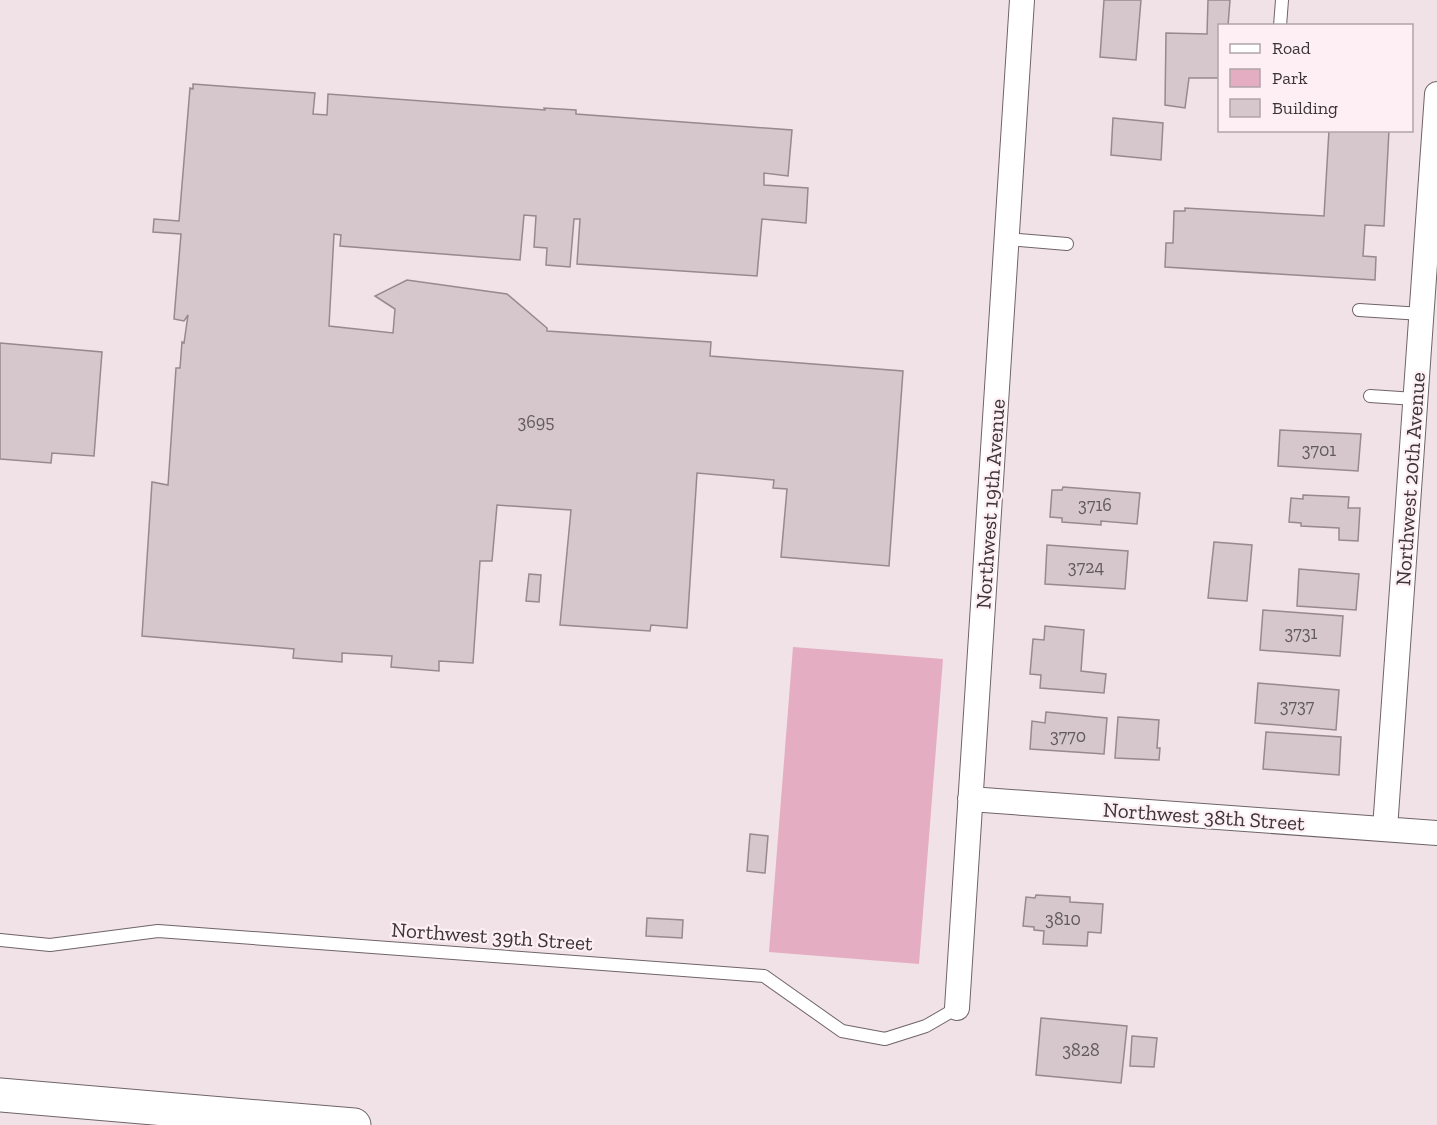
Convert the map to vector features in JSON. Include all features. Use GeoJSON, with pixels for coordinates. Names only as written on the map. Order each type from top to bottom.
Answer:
{"type":"FeatureCollection","features":[{"type":"Feature","properties":{"kind":"highway"},"geometry":{"type":"LineString","coordinates":[[0,1095],[354,1125]]}},
{"type":"Feature","properties":{"kind":"street","name":"Northwest 19th Avenue"},"geometry":{"type":"LineString","coordinates":[[957,1008],[1022,0]]}},
{"type":"Feature","properties":{"kind":"street","name":"Northwest 20th Avenue"},"geometry":{"type":"LineString","coordinates":[[1384,829],[1437,93]]}},
{"type":"Feature","properties":{"kind":"street","name":"Northwest 38th Street"},"geometry":{"type":"LineString","coordinates":[[970,799],[1437,834]]}},
{"type":"Feature","properties":{"kind":"lane"},"geometry":{"type":"LineString","coordinates":[[1280,24],[1282,0]]}},
{"type":"Feature","properties":{"kind":"lane"},"geometry":{"type":"LineString","coordinates":[[1008,239],[1067,244]]}},
{"type":"Feature","properties":{"kind":"lane"},"geometry":{"type":"LineString","coordinates":[[1359,310],[1422,314]]}},
{"type":"Feature","properties":{"kind":"lane"},"geometry":{"type":"LineString","coordinates":[[1370,396],[1416,399]]}},
{"type":"Feature","properties":{"kind":"lane","name":"Northwest 39th Street"},"geometry":{"type":"LineString","coordinates":[[0,940],[50,945],[158,931],[764,976],[842,1031],[885,1039],[926,1026],[957,1008]]}},
{"type":"Feature","properties":{"kind":"green space"},"geometry":{"type":"Polygon","coordinates":[[[793,647],[943,659],[919,964],[769,952],[793,647]]]}},
{"type":"Feature","properties":{"kind":"building"},"geometry":{"type":"Polygon","coordinates":[[[1104,0],[1141,0],[1136,60],[1100,57],[1104,0]]]}},
{"type":"Feature","properties":{"kind":"building"},"geometry":{"type":"Polygon","coordinates":[[[1208,0],[1230,0],[1228,24],[1218,24],[1218,78],[1189,78],[1185,108],[1165,105],[1166,33],[1207,34],[1208,0]]]}},
{"type":"Feature","properties":{"kind":"building"},"geometry":{"type":"Polygon","coordinates":[[[193,84],[315,93],[313,114],[327,115],[328,94],[545,110],[544,108],[576,110],[576,114],[792,130],[788,176],[764,173],[764,185],[808,188],[806,223],[762,219],[757,276],[577,264],[580,219],[574,219],[570,267],[546,265],[547,248],[534,247],[536,216],[524,215],[520,260],[340,246],[341,235],[334,234],[329,326],[393,333],[395,309],[375,296],[407,280],[507,294],[547,328],[547,331],[711,342],[710,356],[903,371],[889,566],[781,557],[787,489],[773,488],[774,480],[697,473],[687,628],[651,625],[650,631],[560,625],[571,510],[497,505],[492,561],[480,561],[473,663],[439,661],[439,671],[391,667],[392,656],[342,653],[342,662],[293,658],[294,649],[142,636],[152,482],[168,485],[176,368],[180,368],[182,342],[184,343],[188,315],[184,321],[174,319],[181,234],[153,232],[154,219],[179,221],[190,88],[193,89],[193,84]]]}},
{"type":"Feature","properties":{"kind":"building"},"geometry":{"type":"Polygon","coordinates":[[[1113,118],[1163,123],[1161,160],[1111,155],[1113,118]]]}},
{"type":"Feature","properties":{"kind":"building"},"geometry":{"type":"Polygon","coordinates":[[[1329,132],[1389,132],[1384,226],[1365,225],[1363,256],[1376,257],[1375,280],[1165,267],[1166,243],[1173,243],[1174,211],[1185,211],[1185,208],[1324,216],[1329,132]]]}},
{"type":"Feature","properties":{"kind":"building"},"geometry":{"type":"Polygon","coordinates":[[[0,343],[102,352],[94,456],[52,453],[51,463],[0,459],[0,343]]]}},
{"type":"Feature","properties":{"kind":"building"},"geometry":{"type":"Polygon","coordinates":[[[1280,430],[1361,434],[1358,471],[1278,466],[1280,430]]]}},
{"type":"Feature","properties":{"kind":"building"},"geometry":{"type":"Polygon","coordinates":[[[1063,487],[1140,493],[1137,524],[1101,521],[1101,525],[1062,522],[1062,518],[1050,517],[1052,490],[1062,490],[1063,487]]]}},
{"type":"Feature","properties":{"kind":"building"},"geometry":{"type":"Polygon","coordinates":[[[1303,495],[1349,497],[1348,508],[1360,508],[1358,541],[1339,540],[1339,528],[1301,526],[1301,523],[1289,522],[1291,498],[1303,499],[1303,495]]]}},
{"type":"Feature","properties":{"kind":"building"},"geometry":{"type":"Polygon","coordinates":[[[1214,542],[1252,545],[1247,601],[1208,598],[1214,542]]]}},
{"type":"Feature","properties":{"kind":"building"},"geometry":{"type":"Polygon","coordinates":[[[1047,545],[1128,551],[1125,589],[1045,584],[1047,545]]]}},
{"type":"Feature","properties":{"kind":"building"},"geometry":{"type":"Polygon","coordinates":[[[1299,569],[1359,574],[1356,610],[1297,606],[1299,569]]]}},
{"type":"Feature","properties":{"kind":"building"},"geometry":{"type":"Polygon","coordinates":[[[529,574],[541,575],[539,602],[526,601],[529,574]]]}},
{"type":"Feature","properties":{"kind":"building"},"geometry":{"type":"Polygon","coordinates":[[[1263,610],[1343,616],[1340,656],[1260,650],[1263,610]]]}},
{"type":"Feature","properties":{"kind":"building"},"geometry":{"type":"Polygon","coordinates":[[[1045,626],[1084,630],[1081,671],[1106,674],[1104,693],[1040,688],[1041,675],[1030,674],[1033,639],[1044,640],[1045,626]]]}},
{"type":"Feature","properties":{"kind":"building"},"geometry":{"type":"Polygon","coordinates":[[[1258,683],[1339,690],[1336,730],[1255,723],[1258,683]]]}},
{"type":"Feature","properties":{"kind":"building"},"geometry":{"type":"Polygon","coordinates":[[[1046,712],[1107,718],[1104,754],[1030,749],[1032,721],[1045,723],[1046,712]]]}},
{"type":"Feature","properties":{"kind":"building"},"geometry":{"type":"Polygon","coordinates":[[[1118,717],[1159,720],[1157,748],[1160,748],[1159,760],[1115,758],[1118,717]]]}},
{"type":"Feature","properties":{"kind":"building"},"geometry":{"type":"Polygon","coordinates":[[[1266,732],[1341,737],[1339,775],[1263,769],[1266,732]]]}},
{"type":"Feature","properties":{"kind":"building"},"geometry":{"type":"Polygon","coordinates":[[[750,834],[768,836],[765,873],[747,871],[750,834]]]}},
{"type":"Feature","properties":{"kind":"building"},"geometry":{"type":"Polygon","coordinates":[[[1036,895],[1070,897],[1070,902],[1103,904],[1101,933],[1088,932],[1087,946],[1043,944],[1044,931],[1023,926],[1026,897],[1035,898],[1036,895]]]}},
{"type":"Feature","properties":{"kind":"building"},"geometry":{"type":"Polygon","coordinates":[[[647,918],[683,920],[682,938],[646,936],[647,918]]]}},
{"type":"Feature","properties":{"kind":"building"},"geometry":{"type":"Polygon","coordinates":[[[1041,1018],[1127,1026],[1121,1083],[1036,1075],[1041,1018]]]}},
{"type":"Feature","properties":{"kind":"building"},"geometry":{"type":"Polygon","coordinates":[[[1132,1036],[1157,1038],[1154,1067],[1130,1066],[1132,1036]]]}}]}
